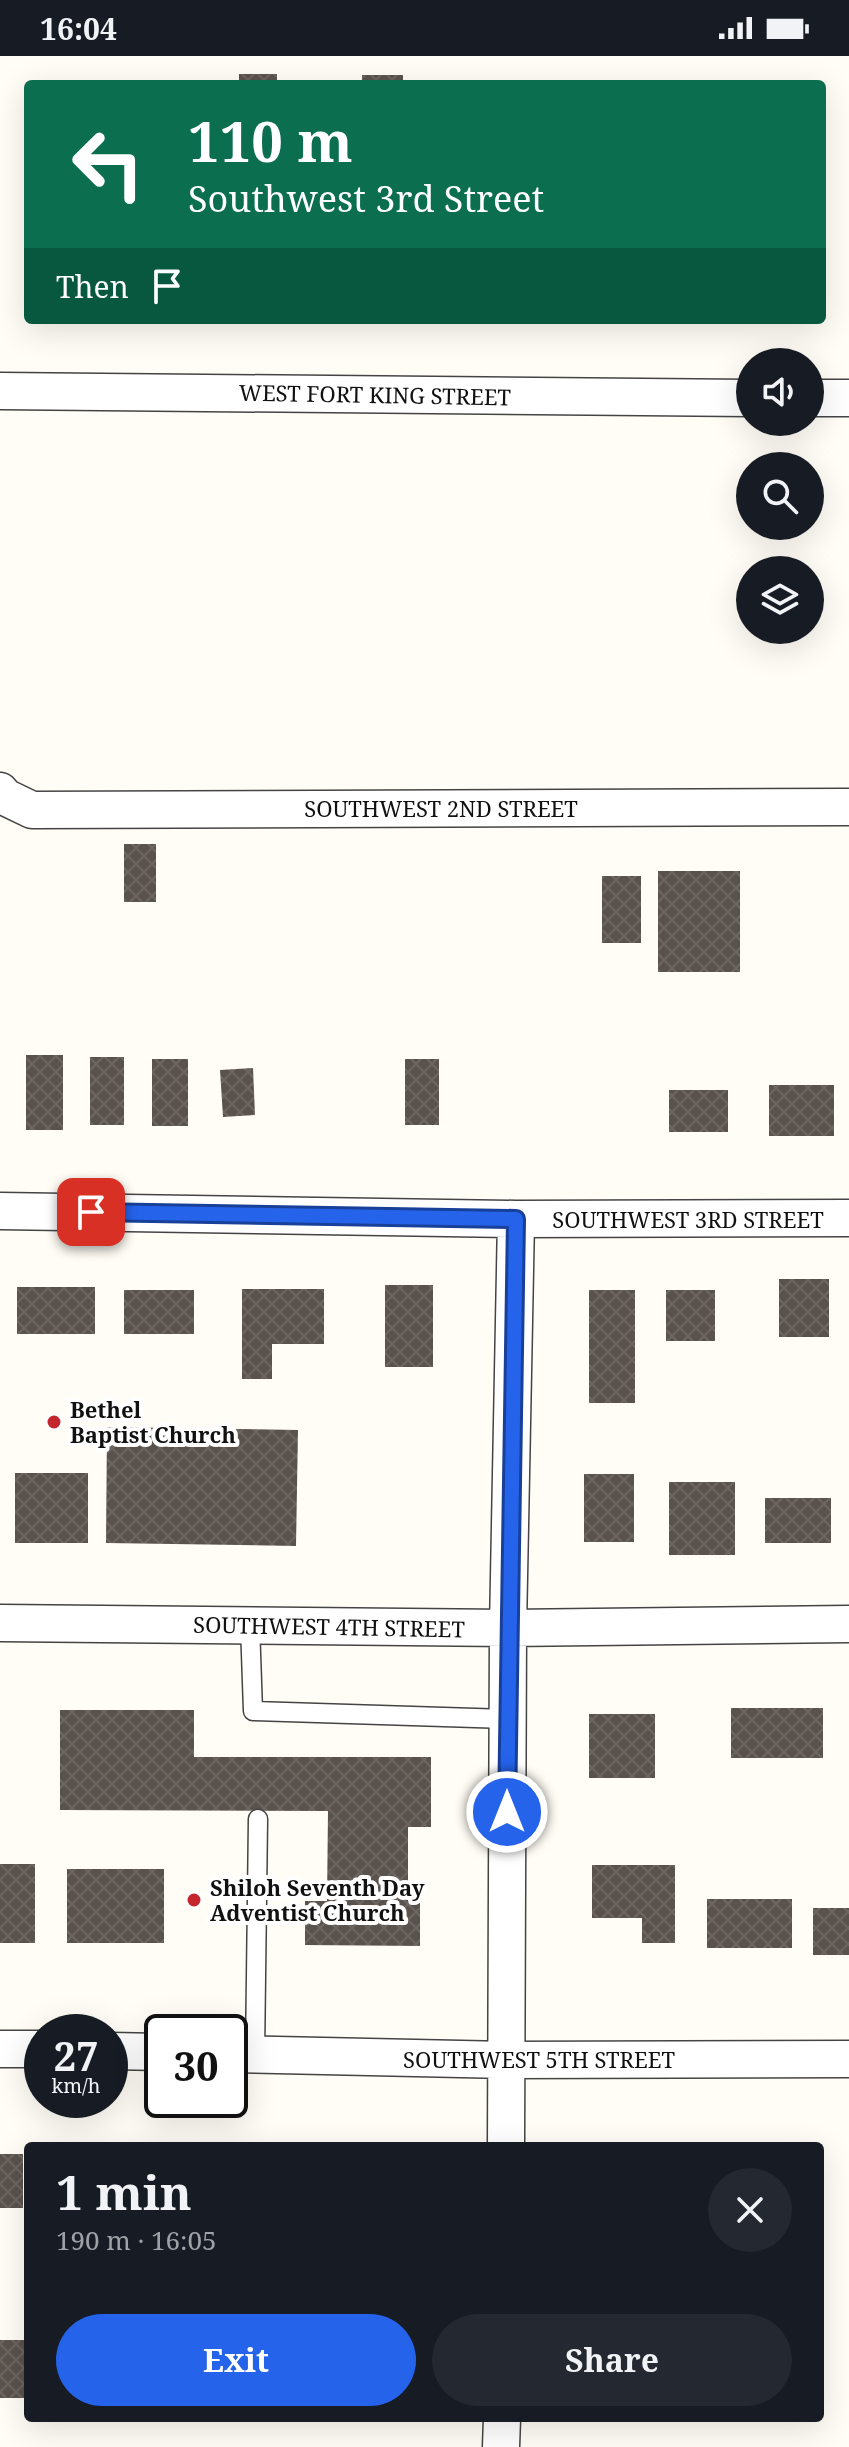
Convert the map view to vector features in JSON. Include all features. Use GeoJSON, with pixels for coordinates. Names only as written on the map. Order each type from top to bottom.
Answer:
{"type":"FeatureCollection","features":[{"type":"Feature","properties":{"kind":"street","name":"WEST FORT KING STREET"},"geometry":{"type":"LineString","coordinates":[[0,391],[736,398]]}},
{"type":"Feature","properties":{"kind":"street"},"geometry":{"type":"LineString","coordinates":[[824,398],[849,398]]}},
{"type":"Feature","properties":{"kind":"street","name":"SOUTHWEST 2ND STREET"},"geometry":{"type":"LineString","coordinates":[[0,791],[5,797],[32,810],[849,807]]}},
{"type":"Feature","properties":{"kind":"street","name":"SOUTHWEST 3RD STREET"},"geometry":{"type":"LineString","coordinates":[[0,1211],[516,1219],[849,1218]]}},
{"type":"Feature","properties":{"kind":"street"},"geometry":{"type":"LineString","coordinates":[[506,2142],[507,1719],[516,1219]]}},
{"type":"Feature","properties":{"kind":"street","name":"SOUTHWEST 4TH STREET"},"geometry":{"type":"LineString","coordinates":[[0,1623],[508,1628],[849,1624]]}},
{"type":"Feature","properties":{"kind":"street"},"geometry":{"type":"LineString","coordinates":[[0,2049],[24,2049]]}},
{"type":"Feature","properties":{"kind":"street","name":"SOUTHWEST 5TH STREET"},"geometry":{"type":"LineString","coordinates":[[248,2054],[507,2060],[849,2059]]}},
{"type":"Feature","properties":{"kind":"street"},"geometry":{"type":"LineString","coordinates":[[501,2447],[502,2422]]}},
{"type":"Feature","properties":{"kind":"lane"},"geometry":{"type":"LineString","coordinates":[[250,1625],[253,1711],[507,1719]]}},
{"type":"Feature","properties":{"kind":"lane"},"geometry":{"type":"LineString","coordinates":[[245,2014],[258,1819]]}},
{"type":"Feature","properties":{"kind":"building"},"geometry":{"type":"Polygon","coordinates":[[[239,74],[277,74],[277,80],[239,80],[239,74]]]}},
{"type":"Feature","properties":{"kind":"building"},"geometry":{"type":"Polygon","coordinates":[[[362,75],[403,75],[403,80],[362,80],[362,75]]]}},
{"type":"Feature","properties":{"kind":"building"},"geometry":{"type":"Polygon","coordinates":[[[124,844],[156,844],[156,902],[124,902],[124,844]]]}},
{"type":"Feature","properties":{"kind":"building"},"geometry":{"type":"Polygon","coordinates":[[[658,871],[740,871],[740,972],[658,972],[658,871]]]}},
{"type":"Feature","properties":{"kind":"building"},"geometry":{"type":"Polygon","coordinates":[[[602,876],[641,876],[641,943],[602,943],[602,876]]]}},
{"type":"Feature","properties":{"kind":"building"},"geometry":{"type":"Polygon","coordinates":[[[26,1055],[63,1055],[63,1130],[26,1130],[26,1055]]]}},
{"type":"Feature","properties":{"kind":"building"},"geometry":{"type":"Polygon","coordinates":[[[90,1057],[124,1057],[124,1125],[90,1125],[90,1057]]]}},
{"type":"Feature","properties":{"kind":"building"},"geometry":{"type":"Polygon","coordinates":[[[152,1059],[188,1059],[188,1126],[152,1126],[152,1059]]]}},
{"type":"Feature","properties":{"kind":"building"},"geometry":{"type":"Polygon","coordinates":[[[405,1059],[439,1059],[439,1125],[405,1125],[405,1059]]]}},
{"type":"Feature","properties":{"kind":"building"},"geometry":{"type":"Polygon","coordinates":[[[253,1068],[255,1115],[223,1117],[220,1070],[253,1068]]]}},
{"type":"Feature","properties":{"kind":"building"},"geometry":{"type":"Polygon","coordinates":[[[769,1085],[834,1085],[834,1136],[769,1136],[769,1085]]]}},
{"type":"Feature","properties":{"kind":"building"},"geometry":{"type":"Polygon","coordinates":[[[669,1090],[728,1090],[728,1132],[669,1132],[669,1090]]]}},
{"type":"Feature","properties":{"kind":"building"},"geometry":{"type":"Polygon","coordinates":[[[779,1279],[829,1279],[829,1337],[779,1337],[779,1279]]]}},
{"type":"Feature","properties":{"kind":"building"},"geometry":{"type":"Polygon","coordinates":[[[385,1285],[433,1285],[433,1367],[385,1367],[385,1285]]]}},
{"type":"Feature","properties":{"kind":"building"},"geometry":{"type":"Polygon","coordinates":[[[17,1287],[95,1287],[95,1334],[17,1334],[17,1287]]]}},
{"type":"Feature","properties":{"kind":"building"},"geometry":{"type":"Polygon","coordinates":[[[242,1289],[324,1289],[324,1344],[272,1344],[272,1379],[242,1379],[242,1289]]]}},
{"type":"Feature","properties":{"kind":"building"},"geometry":{"type":"Polygon","coordinates":[[[124,1290],[194,1290],[194,1334],[124,1334],[124,1290]]]}},
{"type":"Feature","properties":{"kind":"building"},"geometry":{"type":"Polygon","coordinates":[[[589,1290],[635,1290],[635,1403],[589,1403],[589,1290]]]}},
{"type":"Feature","properties":{"kind":"building"},"geometry":{"type":"Polygon","coordinates":[[[666,1290],[715,1290],[715,1341],[666,1341],[666,1290]]]}},
{"type":"Feature","properties":{"kind":"building"},"geometry":{"type":"Polygon","coordinates":[[[107,1427],[298,1430],[296,1546],[106,1543],[107,1427]]]}},
{"type":"Feature","properties":{"kind":"building"},"geometry":{"type":"Polygon","coordinates":[[[15,1473],[88,1473],[88,1543],[15,1543],[15,1473]]]}},
{"type":"Feature","properties":{"kind":"building"},"geometry":{"type":"Polygon","coordinates":[[[584,1474],[634,1474],[634,1542],[584,1542],[584,1474]]]}},
{"type":"Feature","properties":{"kind":"building"},"geometry":{"type":"Polygon","coordinates":[[[669,1482],[735,1482],[735,1555],[669,1555],[669,1482]]]}},
{"type":"Feature","properties":{"kind":"building"},"geometry":{"type":"Polygon","coordinates":[[[765,1498],[831,1498],[831,1543],[765,1543],[765,1498]]]}},
{"type":"Feature","properties":{"kind":"building"},"geometry":{"type":"Polygon","coordinates":[[[731,1708],[823,1708],[823,1758],[731,1758],[731,1708]]]}},
{"type":"Feature","properties":{"kind":"building"},"geometry":{"type":"Polygon","coordinates":[[[60,1710],[194,1710],[194,1757],[431,1757],[431,1827],[408,1827],[408,1901],[420,1901],[420,1946],[305,1945],[305,1901],[327,1901],[328,1811],[60,1810],[60,1710]]]}},
{"type":"Feature","properties":{"kind":"building"},"geometry":{"type":"Polygon","coordinates":[[[589,1714],[655,1714],[655,1778],[589,1778],[589,1714]]]}},
{"type":"Feature","properties":{"kind":"building"},"geometry":{"type":"Polygon","coordinates":[[[0,1864],[35,1864],[35,1943],[0,1943],[0,1864]]]}},
{"type":"Feature","properties":{"kind":"building"},"geometry":{"type":"Polygon","coordinates":[[[592,1865],[675,1865],[675,1943],[642,1943],[642,1918],[592,1918],[592,1865]]]}},
{"type":"Feature","properties":{"kind":"building"},"geometry":{"type":"Polygon","coordinates":[[[67,1869],[164,1869],[164,1943],[67,1943],[67,1869]]]}},
{"type":"Feature","properties":{"kind":"building"},"geometry":{"type":"Polygon","coordinates":[[[707,1899],[792,1899],[792,1948],[707,1948],[707,1899]]]}},
{"type":"Feature","properties":{"kind":"building"},"geometry":{"type":"Polygon","coordinates":[[[813,1908],[849,1908],[849,1955],[813,1955],[813,1908]]]}},
{"type":"Feature","properties":{"kind":"building"},"geometry":{"type":"Polygon","coordinates":[[[0,2154],[23,2154],[23,2208],[0,2208],[0,2154]]]}},
{"type":"Feature","properties":{"kind":"building"},"geometry":{"type":"Polygon","coordinates":[[[0,2340],[24,2340],[24,2398],[0,2398],[0,2340]]]}},
{"type":"Feature","properties":{"kind":"place","name":"Bethel Baptist Church"},"geometry":{"type":"Point","coordinates":[54,1422]}},
{"type":"Feature","properties":{"kind":"place","name":"Shiloh Seventh Day Adventist Church"},"geometry":{"type":"Point","coordinates":[194,1900]}},
{"type":"Feature","properties":{"kind":"route"},"geometry":{"type":"LineString","coordinates":[[91,1212],[516,1219],[507,1812]]}}]}
